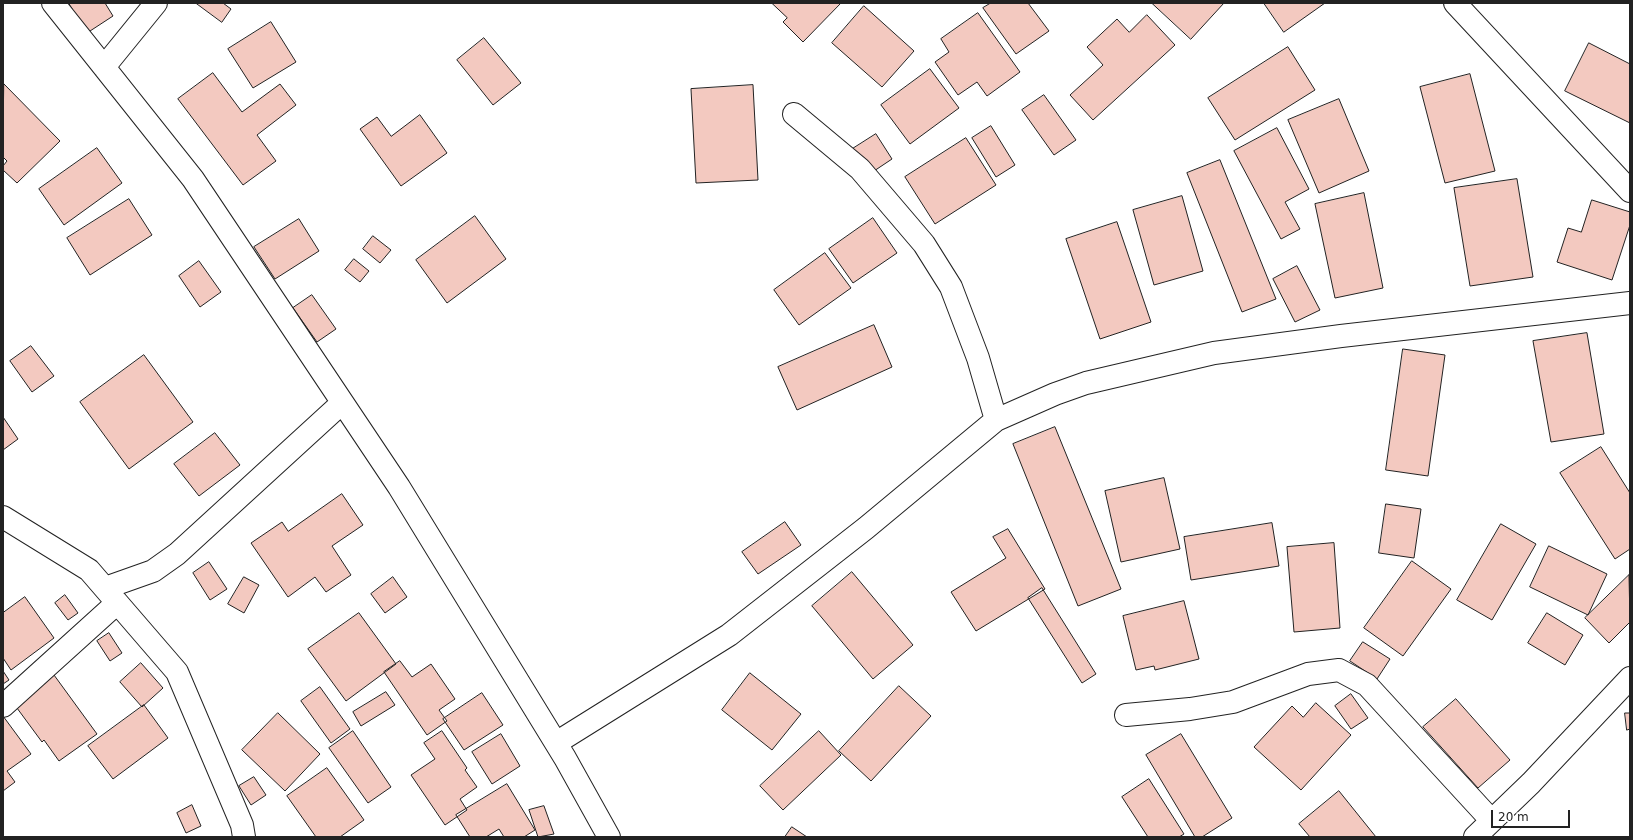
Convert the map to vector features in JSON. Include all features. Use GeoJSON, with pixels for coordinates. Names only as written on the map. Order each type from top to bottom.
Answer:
{"type":"FeatureCollection","features":[{"type":"Feature","properties":{"kind":"street"},"geometry":{"type":"LineString","coordinates":[[53,3],[193,179],[399,487],[556,743],[608,837]]}},
{"type":"Feature","properties":{"kind":"street"},"geometry":{"type":"LineString","coordinates":[[104,67],[156,3]]}},
{"type":"Feature","properties":{"kind":"street"},"geometry":{"type":"LineString","coordinates":[[1455,3],[1630,191]]}},
{"type":"Feature","properties":{"kind":"street"},"geometry":{"type":"LineString","coordinates":[[794,114],[860,169],[924,244],[951,287],[978,358],[996,420]]}},
{"type":"Feature","properties":{"kind":"street"},"geometry":{"type":"LineString","coordinates":[[556,743],[729,635],[866,528],[996,420],[1055,394],[1086,383],[1214,353],[1630,303]]}},
{"type":"Feature","properties":{"kind":"street"},"geometry":{"type":"LineString","coordinates":[[3,706],[111,596],[153,572],[177,554],[342,403]]}},
{"type":"Feature","properties":{"kind":"street"},"geometry":{"type":"LineString","coordinates":[[3,517],[89,570],[177,672],[242,825],[244,837]]}},
{"type":"Feature","properties":{"kind":"street"},"geometry":{"type":"LineString","coordinates":[[1126,715],[1190,709],[1233,702],[1308,674],[1339,670],[1367,685],[1491,820]]}},
{"type":"Feature","properties":{"kind":"street"},"geometry":{"type":"LineString","coordinates":[[1475,837],[1531,783],[1630,678]]}},
{"type":"Feature","properties":{"kind":"building"},"geometry":{"type":"Polygon","coordinates":[[[69,3],[105,3],[113,16],[87,33],[69,3]]]}},
{"type":"Feature","properties":{"kind":"building"},"geometry":{"type":"Polygon","coordinates":[[[196,3],[223,3],[231,9],[222,22],[196,3]]]}},
{"type":"Feature","properties":{"kind":"building"},"geometry":{"type":"Polygon","coordinates":[[[772,3],[841,3],[803,42],[783,22],[787,18],[772,3]]]}},
{"type":"Feature","properties":{"kind":"building"},"geometry":{"type":"Polygon","coordinates":[[[991,3],[1028,3],[1049,31],[1016,54],[983,8],[991,3]]]}},
{"type":"Feature","properties":{"kind":"building"},"geometry":{"type":"Polygon","coordinates":[[[1152,3],[1224,3],[1191,39],[1152,3]]]}},
{"type":"Feature","properties":{"kind":"building"},"geometry":{"type":"Polygon","coordinates":[[[1264,3],[1325,3],[1284,32],[1264,3]]]}},
{"type":"Feature","properties":{"kind":"building"},"geometry":{"type":"Polygon","coordinates":[[[864,6],[914,51],[882,87],[832,43],[864,6]]]}},
{"type":"Feature","properties":{"kind":"building"},"geometry":{"type":"Polygon","coordinates":[[[978,13],[1020,72],[987,96],[977,82],[958,95],[935,62],[949,52],[941,39],[978,13]]]}},
{"type":"Feature","properties":{"kind":"building"},"geometry":{"type":"Polygon","coordinates":[[[1147,15],[1175,45],[1093,120],[1070,95],[1103,65],[1087,47],[1117,19],[1129,32],[1147,15]]]}},
{"type":"Feature","properties":{"kind":"building"},"geometry":{"type":"Polygon","coordinates":[[[271,22],[296,62],[253,88],[228,49],[271,22]]]}},
{"type":"Feature","properties":{"kind":"building"},"geometry":{"type":"Polygon","coordinates":[[[484,38],[521,83],[493,105],[457,60],[484,38]]]}},
{"type":"Feature","properties":{"kind":"building"},"geometry":{"type":"Polygon","coordinates":[[[1589,43],[1630,64],[1630,123],[1565,91],[1589,43]]]}},
{"type":"Feature","properties":{"kind":"building"},"geometry":{"type":"Polygon","coordinates":[[[1288,47],[1315,90],[1235,140],[1208,98],[1288,47]]]}},
{"type":"Feature","properties":{"kind":"building"},"geometry":{"type":"Polygon","coordinates":[[[930,69],[959,108],[910,144],[881,105],[930,69]]]}},
{"type":"Feature","properties":{"kind":"building"},"geometry":{"type":"Polygon","coordinates":[[[213,73],[242,112],[280,84],[296,105],[257,135],[276,161],[243,185],[178,99],[213,73]]]}},
{"type":"Feature","properties":{"kind":"building"},"geometry":{"type":"Polygon","coordinates":[[[1470,74],[1495,171],[1445,183],[1420,87],[1470,74]]]}},
{"type":"Feature","properties":{"kind":"building"},"geometry":{"type":"Polygon","coordinates":[[[4,84],[60,141],[17,183],[3,170],[3,166],[7,161],[3,157],[4,84]]]}},
{"type":"Feature","properties":{"kind":"building"},"geometry":{"type":"Polygon","coordinates":[[[753,85],[758,180],[696,183],[691,89],[753,85]]]}},
{"type":"Feature","properties":{"kind":"building"},"geometry":{"type":"Polygon","coordinates":[[[1044,95],[1076,140],[1054,155],[1022,110],[1044,95]]]}},
{"type":"Feature","properties":{"kind":"building"},"geometry":{"type":"Polygon","coordinates":[[[1339,99],[1369,171],[1319,193],[1288,120],[1339,99]]]}},
{"type":"Feature","properties":{"kind":"building"},"geometry":{"type":"Polygon","coordinates":[[[420,115],[447,153],[401,186],[360,129],[377,117],[391,136],[420,115]]]}},
{"type":"Feature","properties":{"kind":"building"},"geometry":{"type":"Polygon","coordinates":[[[991,126],[1015,165],[996,177],[972,138],[991,126]]]}},
{"type":"Feature","properties":{"kind":"building"},"geometry":{"type":"Polygon","coordinates":[[[1277,128],[1309,189],[1285,202],[1300,229],[1281,239],[1234,151],[1277,128]]]}},
{"type":"Feature","properties":{"kind":"building"},"geometry":{"type":"Polygon","coordinates":[[[876,134],[892,159],[859,181],[843,155],[876,134]]]}},
{"type":"Feature","properties":{"kind":"building"},"geometry":{"type":"Polygon","coordinates":[[[966,138],[996,185],[935,224],[905,177],[966,138]]]}},
{"type":"Feature","properties":{"kind":"building"},"geometry":{"type":"Polygon","coordinates":[[[97,148],[122,183],[64,225],[39,189],[97,148]]]}},
{"type":"Feature","properties":{"kind":"building"},"geometry":{"type":"Polygon","coordinates":[[[1220,160],[1276,299],[1242,312],[1187,173],[1220,160]]]}},
{"type":"Feature","properties":{"kind":"building"},"geometry":{"type":"Polygon","coordinates":[[[1517,179],[1533,277],[1470,286],[1454,188],[1517,179]]]}},
{"type":"Feature","properties":{"kind":"building"},"geometry":{"type":"Polygon","coordinates":[[[1364,193],[1383,288],[1335,298],[1315,204],[1364,193]]]}},
{"type":"Feature","properties":{"kind":"building"},"geometry":{"type":"Polygon","coordinates":[[[1182,196],[1203,271],[1154,285],[1133,210],[1182,196]]]}},
{"type":"Feature","properties":{"kind":"building"},"geometry":{"type":"Polygon","coordinates":[[[129,199],[152,235],[90,275],[67,238],[129,199]]]}},
{"type":"Feature","properties":{"kind":"building"},"geometry":{"type":"Polygon","coordinates":[[[1592,200],[1630,212],[1630,225],[1612,280],[1557,262],[1568,228],[1581,232],[1592,200]]]}},
{"type":"Feature","properties":{"kind":"building"},"geometry":{"type":"Polygon","coordinates":[[[475,216],[506,259],[447,303],[416,260],[475,216]]]}},
{"type":"Feature","properties":{"kind":"building"},"geometry":{"type":"Polygon","coordinates":[[[873,218],[897,253],[853,283],[829,249],[873,218]]]}},
{"type":"Feature","properties":{"kind":"building"},"geometry":{"type":"Polygon","coordinates":[[[299,219],[319,251],[275,279],[254,247],[299,219]]]}},
{"type":"Feature","properties":{"kind":"building"},"geometry":{"type":"Polygon","coordinates":[[[1117,222],[1151,322],[1100,339],[1066,239],[1117,222]]]}},
{"type":"Feature","properties":{"kind":"building"},"geometry":{"type":"Polygon","coordinates":[[[373,236],[391,250],[380,263],[363,249],[373,236]]]}},
{"type":"Feature","properties":{"kind":"building"},"geometry":{"type":"Polygon","coordinates":[[[825,253],[851,288],[799,325],[774,290],[825,253]]]}},
{"type":"Feature","properties":{"kind":"building"},"geometry":{"type":"Polygon","coordinates":[[[354,259],[369,271],[360,282],[345,270],[354,259]]]}},
{"type":"Feature","properties":{"kind":"building"},"geometry":{"type":"Polygon","coordinates":[[[199,261],[221,292],[200,307],[179,276],[199,261]]]}},
{"type":"Feature","properties":{"kind":"building"},"geometry":{"type":"Polygon","coordinates":[[[1297,266],[1320,310],[1295,322],[1273,279],[1297,266]]]}},
{"type":"Feature","properties":{"kind":"building"},"geometry":{"type":"Polygon","coordinates":[[[312,295],[336,329],[317,342],[293,308],[312,295]]]}},
{"type":"Feature","properties":{"kind":"building"},"geometry":{"type":"Polygon","coordinates":[[[874,325],[892,367],[797,410],[778,367],[874,325]]]}},
{"type":"Feature","properties":{"kind":"building"},"geometry":{"type":"Polygon","coordinates":[[[1587,333],[1604,434],[1551,442],[1533,341],[1587,333]]]}},
{"type":"Feature","properties":{"kind":"building"},"geometry":{"type":"Polygon","coordinates":[[[31,346],[54,376],[32,392],[10,361],[31,346]]]}},
{"type":"Feature","properties":{"kind":"building"},"geometry":{"type":"Polygon","coordinates":[[[1403,349],[1445,355],[1428,476],[1386,470],[1403,349]]]}},
{"type":"Feature","properties":{"kind":"building"},"geometry":{"type":"Polygon","coordinates":[[[144,355],[193,422],[129,469],[80,402],[144,355]]]}},
{"type":"Feature","properties":{"kind":"building"},"geometry":{"type":"Polygon","coordinates":[[[3,417],[18,439],[3,450],[3,417]]]}},
{"type":"Feature","properties":{"kind":"building"},"geometry":{"type":"Polygon","coordinates":[[[1055,427],[1121,589],[1078,606],[1013,444],[1055,427]]]}},
{"type":"Feature","properties":{"kind":"building"},"geometry":{"type":"Polygon","coordinates":[[[215,433],[240,465],[199,496],[174,464],[215,433]]]}},
{"type":"Feature","properties":{"kind":"building"},"geometry":{"type":"Polygon","coordinates":[[[1601,447],[1630,493],[1630,549],[1615,559],[1560,473],[1601,447]]]}},
{"type":"Feature","properties":{"kind":"building"},"geometry":{"type":"Polygon","coordinates":[[[1164,478],[1180,549],[1121,562],[1105,491],[1164,478]]]}},
{"type":"Feature","properties":{"kind":"building"},"geometry":{"type":"Polygon","coordinates":[[[342,494],[363,525],[332,546],[351,575],[326,592],[315,577],[288,597],[251,543],[282,522],[288,531],[342,494]]]}},
{"type":"Feature","properties":{"kind":"building"},"geometry":{"type":"Polygon","coordinates":[[[1386,504],[1421,509],[1414,558],[1379,553],[1386,504]]]}},
{"type":"Feature","properties":{"kind":"building"},"geometry":{"type":"Polygon","coordinates":[[[785,522],[801,545],[758,574],[742,552],[785,522]]]}},
{"type":"Feature","properties":{"kind":"building"},"geometry":{"type":"Polygon","coordinates":[[[1272,523],[1279,566],[1191,580],[1184,537],[1272,523]]]}},
{"type":"Feature","properties":{"kind":"building"},"geometry":{"type":"Polygon","coordinates":[[[1501,524],[1536,544],[1492,620],[1457,600],[1501,524]]]}},
{"type":"Feature","properties":{"kind":"building"},"geometry":{"type":"Polygon","coordinates":[[[1008,529],[1045,589],[976,631],[951,592],[1006,558],[993,537],[1008,529]]]}},
{"type":"Feature","properties":{"kind":"building"},"geometry":{"type":"Polygon","coordinates":[[[1334,543],[1340,628],[1294,632],[1287,547],[1334,543]]]}},
{"type":"Feature","properties":{"kind":"building"},"geometry":{"type":"Polygon","coordinates":[[[1549,546],[1607,574],[1588,615],[1530,587],[1549,546]]]}},
{"type":"Feature","properties":{"kind":"building"},"geometry":{"type":"Polygon","coordinates":[[[1412,561],[1451,589],[1403,656],[1364,628],[1412,561]]]}},
{"type":"Feature","properties":{"kind":"building"},"geometry":{"type":"Polygon","coordinates":[[[209,562],[227,589],[210,600],[193,573],[209,562]]]}},
{"type":"Feature","properties":{"kind":"building"},"geometry":{"type":"Polygon","coordinates":[[[852,572],[913,645],[873,679],[812,606],[852,572]]]}},
{"type":"Feature","properties":{"kind":"building"},"geometry":{"type":"Polygon","coordinates":[[[1629,575],[1630,622],[1609,643],[1585,618],[1629,575]]]}},
{"type":"Feature","properties":{"kind":"building"},"geometry":{"type":"Polygon","coordinates":[[[244,577],[259,585],[244,613],[228,604],[244,577]]]}},
{"type":"Feature","properties":{"kind":"building"},"geometry":{"type":"Polygon","coordinates":[[[393,577],[407,597],[385,613],[371,594],[393,577]]]}},
{"type":"Feature","properties":{"kind":"building"},"geometry":{"type":"Polygon","coordinates":[[[1042,588],[1096,674],[1082,683],[1028,598],[1042,588]]]}},
{"type":"Feature","properties":{"kind":"building"},"geometry":{"type":"Polygon","coordinates":[[[65,595],[78,613],[68,620],[55,603],[65,595]]]}},
{"type":"Feature","properties":{"kind":"building"},"geometry":{"type":"Polygon","coordinates":[[[25,597],[54,638],[11,670],[3,658],[3,613],[25,597]]]}},
{"type":"Feature","properties":{"kind":"building"},"geometry":{"type":"Polygon","coordinates":[[[1184,601],[1199,659],[1155,670],[1154,666],[1136,670],[1123,616],[1184,601]]]}},
{"type":"Feature","properties":{"kind":"building"},"geometry":{"type":"Polygon","coordinates":[[[359,613],[396,664],[346,701],[308,649],[359,613]]]}},
{"type":"Feature","properties":{"kind":"building"},"geometry":{"type":"Polygon","coordinates":[[[1547,613],[1583,635],[1565,665],[1528,643],[1547,613]]]}},
{"type":"Feature","properties":{"kind":"building"},"geometry":{"type":"Polygon","coordinates":[[[109,633],[122,653],[110,661],[97,641],[109,633]]]}},
{"type":"Feature","properties":{"kind":"building"},"geometry":{"type":"Polygon","coordinates":[[[1363,642],[1390,659],[1377,679],[1350,661],[1363,642]]]}},
{"type":"Feature","properties":{"kind":"building"},"geometry":{"type":"Polygon","coordinates":[[[400,661],[412,677],[431,664],[455,699],[439,710],[447,721],[427,735],[384,672],[400,661]]]}},
{"type":"Feature","properties":{"kind":"building"},"geometry":{"type":"Polygon","coordinates":[[[141,663],[163,688],[142,707],[120,682],[141,663]]]}},
{"type":"Feature","properties":{"kind":"building"},"geometry":{"type":"Polygon","coordinates":[[[3,671],[9,680],[3,684],[3,671]]]}},
{"type":"Feature","properties":{"kind":"building"},"geometry":{"type":"Polygon","coordinates":[[[750,673],[801,714],[772,750],[722,710],[750,673]]]}},
{"type":"Feature","properties":{"kind":"building"},"geometry":{"type":"Polygon","coordinates":[[[54,675],[97,734],[59,761],[44,740],[42,742],[14,704],[54,675]]]}},
{"type":"Feature","properties":{"kind":"building"},"geometry":{"type":"Polygon","coordinates":[[[899,686],[931,716],[871,781],[839,751],[899,686]]]}},
{"type":"Feature","properties":{"kind":"building"},"geometry":{"type":"Polygon","coordinates":[[[320,687],[350,729],[331,743],[301,701],[320,687]]]}},
{"type":"Feature","properties":{"kind":"building"},"geometry":{"type":"Polygon","coordinates":[[[386,692],[395,705],[361,726],[353,712],[386,692]]]}},
{"type":"Feature","properties":{"kind":"building"},"geometry":{"type":"Polygon","coordinates":[[[482,693],[503,725],[464,750],[443,719],[482,693]]]}},
{"type":"Feature","properties":{"kind":"building"},"geometry":{"type":"Polygon","coordinates":[[[1351,694],[1368,718],[1351,729],[1335,706],[1351,694]]]}},
{"type":"Feature","properties":{"kind":"building"},"geometry":{"type":"Polygon","coordinates":[[[1456,699],[1510,760],[1478,788],[1423,727],[1456,699]]]}},
{"type":"Feature","properties":{"kind":"building"},"geometry":{"type":"Polygon","coordinates":[[[1316,703],[1351,735],[1301,790],[1254,747],[1292,706],[1303,717],[1316,703]]]}},
{"type":"Feature","properties":{"kind":"building"},"geometry":{"type":"Polygon","coordinates":[[[144,705],[168,738],[113,779],[88,746],[144,705]]]}},
{"type":"Feature","properties":{"kind":"building"},"geometry":{"type":"Polygon","coordinates":[[[278,713],[320,754],[285,791],[242,750],[278,713]]]}},
{"type":"Feature","properties":{"kind":"building"},"geometry":{"type":"Polygon","coordinates":[[[1625,713],[1630,713],[1630,729],[1627,730],[1625,713]]]}},
{"type":"Feature","properties":{"kind":"building"},"geometry":{"type":"Polygon","coordinates":[[[3,716],[31,754],[7,771],[15,782],[3,791],[3,716]]]}},
{"type":"Feature","properties":{"kind":"building"},"geometry":{"type":"Polygon","coordinates":[[[353,731],[391,787],[368,803],[329,748],[353,731]]]}},
{"type":"Feature","properties":{"kind":"building"},"geometry":{"type":"Polygon","coordinates":[[[442,731],[467,768],[465,770],[477,787],[460,799],[467,810],[445,825],[411,775],[435,759],[424,743],[442,731]]]}},
{"type":"Feature","properties":{"kind":"building"},"geometry":{"type":"Polygon","coordinates":[[[819,731],[841,755],[783,810],[760,786],[819,731]]]}},
{"type":"Feature","properties":{"kind":"building"},"geometry":{"type":"Polygon","coordinates":[[[501,734],[520,766],[492,784],[472,752],[501,734]]]}},
{"type":"Feature","properties":{"kind":"building"},"geometry":{"type":"Polygon","coordinates":[[[1181,734],[1232,818],[1202,837],[1195,837],[1146,755],[1181,734]]]}},
{"type":"Feature","properties":{"kind":"building"},"geometry":{"type":"Polygon","coordinates":[[[327,768],[364,820],[340,837],[316,837],[287,796],[327,768]]]}},
{"type":"Feature","properties":{"kind":"building"},"geometry":{"type":"Polygon","coordinates":[[[254,777],[266,795],[251,805],[239,786],[254,777]]]}},
{"type":"Feature","properties":{"kind":"building"},"geometry":{"type":"Polygon","coordinates":[[[1149,779],[1184,834],[1179,837],[1148,837],[1122,797],[1149,779]]]}},
{"type":"Feature","properties":{"kind":"building"},"geometry":{"type":"Polygon","coordinates":[[[507,784],[535,830],[524,837],[504,837],[499,829],[486,837],[470,837],[456,815],[507,784]]]}},
{"type":"Feature","properties":{"kind":"building"},"geometry":{"type":"Polygon","coordinates":[[[1339,791],[1376,837],[1310,837],[1299,824],[1339,791]]]}},
{"type":"Feature","properties":{"kind":"building"},"geometry":{"type":"Polygon","coordinates":[[[192,805],[201,826],[186,833],[177,813],[192,805]]]}},
{"type":"Feature","properties":{"kind":"building"},"geometry":{"type":"Polygon","coordinates":[[[544,806],[554,834],[538,837],[529,810],[544,806]]]}},
{"type":"Feature","properties":{"kind":"building"},"geometry":{"type":"Polygon","coordinates":[[[792,827],[807,837],[785,837],[792,827]]]}}]}
